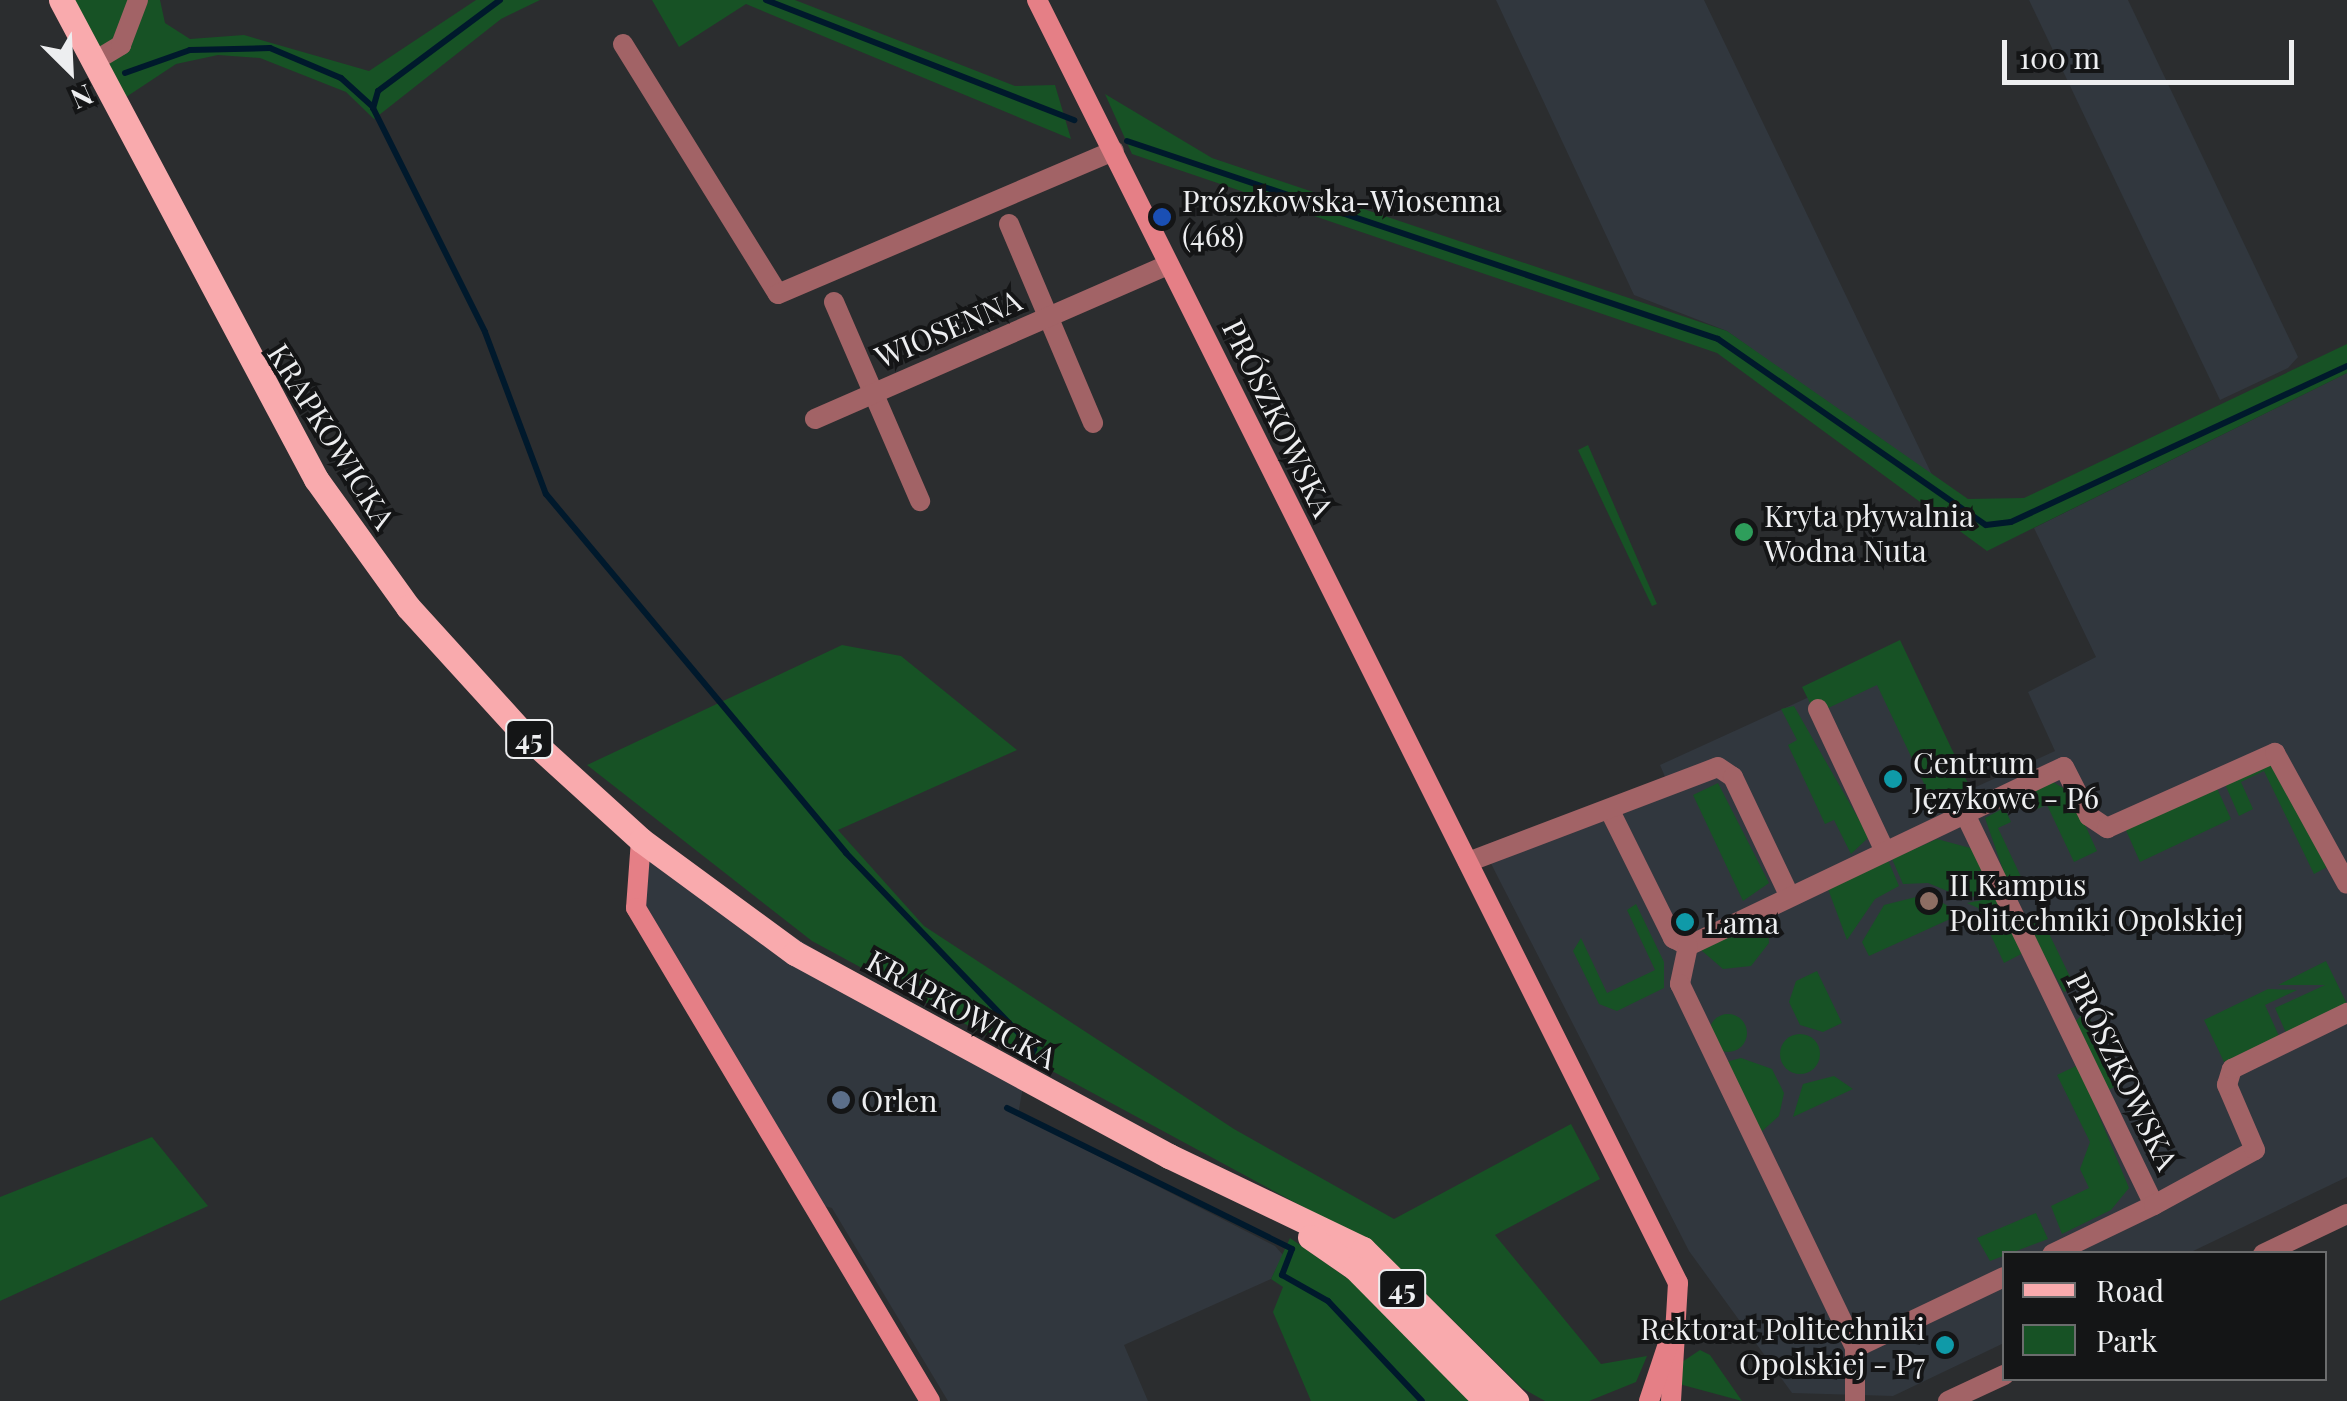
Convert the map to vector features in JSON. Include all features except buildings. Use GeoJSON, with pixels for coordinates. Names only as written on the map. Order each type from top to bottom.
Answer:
{"type":"FeatureCollection","features":[{"type":"Feature","properties":{"kind":"main road","name":"KRAPKOWICKA"},"geometry":{"type":"LineString","coordinates":[[61,0],[243,356],[365,550],[507,716],[641,840],[794,953],[1269,1208],[1363,1249],[1516,1401]]}},
{"type":"Feature","properties":{"kind":"main road","name":"PRÓSZKOWSKA"},"geometry":{"type":"LineString","coordinates":[[1036,0],[1678,1283],[1671,1401]]}},
{"type":"Feature","properties":{"kind":"main road"},"geometry":{"type":"LineString","coordinates":[[641,840],[636,908],[930,1401]]}},
{"type":"Feature","properties":{"kind":"main road","name":"KRAPKOWICKA"},"geometry":{"type":"LineString","coordinates":[[1269,1208],[1354,1268],[1486,1401]]}},
{"type":"Feature","properties":{"kind":"main road","name":"PRÓSZKOWSKA"},"geometry":{"type":"LineString","coordinates":[[1649,1401],[1678,1321]]}},
{"type":"Feature","properties":{"kind":"street"},"geometry":{"type":"LineString","coordinates":[[93,62],[121,45],[138,0]]}},
{"type":"Feature","properties":{"kind":"street"},"geometry":{"type":"LineString","coordinates":[[623,44],[778,294],[1114,152]]}},
{"type":"Feature","properties":{"kind":"street","name":"WIOSENNA"},"geometry":{"type":"LineString","coordinates":[[1008,224],[1093,423]]}},
{"type":"Feature","properties":{"kind":"street","name":"WIOSENNA"},"geometry":{"type":"LineString","coordinates":[[814,419],[1170,264]]}},
{"type":"Feature","properties":{"kind":"street","name":"WIOSENNA"},"geometry":{"type":"LineString","coordinates":[[834,302],[920,500]]}},
{"type":"Feature","properties":{"kind":"street"},"geometry":{"type":"LineString","coordinates":[[1818,710],[1884,849]]}},
{"type":"Feature","properties":{"kind":"street"},"geometry":{"type":"LineString","coordinates":[[1688,946],[1884,849],[2064,767],[2089,816],[2107,828],[2276,753],[2347,884]]}},
{"type":"Feature","properties":{"kind":"street"},"geometry":{"type":"LineString","coordinates":[[1468,862],[1612,813],[1701,772],[1733,777],[1789,895]]}},
{"type":"Feature","properties":{"kind":"street"},"geometry":{"type":"LineString","coordinates":[[1612,813],[1673,938],[1688,946]]}},
{"type":"Feature","properties":{"kind":"street","name":"PRÓSZKOWSKA"},"geometry":{"type":"LineString","coordinates":[[1965,814],[2154,1204],[2058,1251]]}},
{"type":"Feature","properties":{"kind":"street"},"geometry":{"type":"LineString","coordinates":[[1688,946],[1680,984],[1855,1348],[1854,1401]]}},
{"type":"Feature","properties":{"kind":"street"},"geometry":{"type":"LineString","coordinates":[[2154,1204],[2255,1150],[2227,1085],[2232,1070],[2347,1013]]}},
{"type":"Feature","properties":{"kind":"street"},"geometry":{"type":"LineString","coordinates":[[2269,1251],[2347,1214]]}},
{"type":"Feature","properties":{"kind":"street"},"geometry":{"type":"LineString","coordinates":[[1855,1348],[2002,1277]]}},
{"type":"Feature","properties":{"kind":"street"},"geometry":{"type":"LineString","coordinates":[[1948,1401],[2002,1376]]}},
{"type":"Feature","properties":{"kind":"shaded area"},"geometry":{"type":"Polygon","coordinates":[[[1496,0],[1704,0],[1935,481],[1727,331],[1634,295],[1496,0]]]}},
{"type":"Feature","properties":{"kind":"shaded area"},"geometry":{"type":"Polygon","coordinates":[[[2029,0],[2128,0],[2298,357],[2288,368],[2220,400],[2029,0]]]}},
{"type":"Feature","properties":{"kind":"shaded area","name":"II Kampus Politechniki Opolskiej"},"geometry":{"type":"Polygon","coordinates":[[[2347,373],[2347,1177],[2193,1251],[2002,1251],[2002,1344],[1893,1396],[1792,1393],[1689,1251],[1482,846],[1666,779],[1660,765],[1901,655],[1967,791],[2055,751],[2028,692],[2096,657],[2034,528],[2347,373]]]}},
{"type":"Feature","properties":{"kind":"shaded area"},"geometry":{"type":"Polygon","coordinates":[[[641,840],[1024,1081],[1018,1115],[1275,1246],[1283,1255],[1271,1279],[1124,1345],[1148,1401],[948,1401],[832,1208],[808,1202],[632,881],[641,840]]]}},
{"type":"Feature","properties":{"kind":"green space"},"geometry":{"type":"Polygon","coordinates":[[[61,0],[160,0],[165,23],[190,39],[244,35],[369,71],[476,0],[540,0],[501,19],[374,119],[346,92],[260,58],[218,55],[176,64],[114,105],[61,0]]]}},
{"type":"Feature","properties":{"kind":"green space"},"geometry":{"type":"Polygon","coordinates":[[[652,0],[795,0],[1015,86],[1055,85],[1071,139],[746,4],[679,47],[652,0]]]}},
{"type":"Feature","properties":{"kind":"green space"},"geometry":{"type":"Polygon","coordinates":[[[1105,94],[1212,158],[1727,331],[1968,499],[2024,498],[2347,344],[2347,373],[1987,551],[1717,353],[1132,154],[1105,94]]]}},
{"type":"Feature","properties":{"kind":"green space"},"geometry":{"type":"Polygon","coordinates":[[[1588,445],[1657,604],[1652,606],[1578,450],[1588,445]]]}},
{"type":"Feature","properties":{"kind":"green space"},"geometry":{"type":"Polygon","coordinates":[[[1900,640],[1974,796],[1938,813],[1877,685],[1824,710],[1812,707],[1802,687],[1900,640]]]}},
{"type":"Feature","properties":{"kind":"green space"},"geometry":{"type":"Polygon","coordinates":[[[842,645],[901,656],[1017,750],[838,830],[924,926],[1234,1129],[1394,1219],[1571,1124],[1600,1179],[1495,1235],[1601,1364],[1647,1356],[1636,1382],[1589,1401],[1545,1401],[1522,1388],[1379,1248],[812,941],[587,765],[842,645]]]}},
{"type":"Feature","properties":{"kind":"green space"},"geometry":{"type":"Polygon","coordinates":[[[1794,706],[1869,837],[1851,854],[1834,820],[1825,824],[1788,745],[1797,740],[1781,709],[1794,706]]]}},
{"type":"Feature","properties":{"kind":"green space"},"geometry":{"type":"Polygon","coordinates":[[[2268,761],[2331,865],[2314,874],[2264,771],[2241,782],[2253,809],[2239,816],[2224,782],[2268,761]]]}},
{"type":"Feature","properties":{"kind":"green space"},"geometry":{"type":"Polygon","coordinates":[[[2053,782],[2070,792],[2097,851],[2074,862],[2047,805],[2034,810],[2027,798],[2005,809],[2011,822],[1998,828],[2023,881],[2009,887],[1985,818],[2053,782]]]}},
{"type":"Feature","properties":{"kind":"green space"},"geometry":{"type":"Polygon","coordinates":[[[1718,783],[1769,883],[1743,901],[1693,795],[1718,783]]]}},
{"type":"Feature","properties":{"kind":"green space"},"geometry":{"type":"Polygon","coordinates":[[[2216,786],[2231,819],[2140,862],[2125,828],[2216,786]]]}},
{"type":"Feature","properties":{"kind":"green space"},"geometry":{"type":"Polygon","coordinates":[[[1937,839],[1974,849],[1995,893],[1964,898],[1928,883],[1903,884],[1892,859],[1937,839]]]}},
{"type":"Feature","properties":{"kind":"green space"},"geometry":{"type":"Polygon","coordinates":[[[1888,860],[1899,886],[1875,899],[1847,940],[1828,889],[1888,860]]]}},
{"type":"Feature","properties":{"kind":"green space"},"geometry":{"type":"Polygon","coordinates":[[[1928,894],[1961,914],[1869,956],[1862,942],[1884,905],[1928,894]]]}},
{"type":"Feature","properties":{"kind":"green space"},"geometry":{"type":"Polygon","coordinates":[[[1998,897],[2025,952],[2004,963],[1978,908],[1967,903],[1998,897]]]}},
{"type":"Feature","properties":{"kind":"green space"},"geometry":{"type":"Polygon","coordinates":[[[1636,904],[1664,962],[1664,988],[1617,1011],[1599,1004],[1573,951],[1581,938],[1607,993],[1655,970],[1627,910],[1636,904]]]}},
{"type":"Feature","properties":{"kind":"green space"},"geometry":{"type":"Polygon","coordinates":[[[2040,915],[2075,987],[2064,992],[2025,921],[2040,915]]]}},
{"type":"Feature","properties":{"kind":"green space"},"geometry":{"type":"Polygon","coordinates":[[[1767,918],[1769,943],[1751,966],[1723,969],[1701,950],[1767,918]]]}},
{"type":"Feature","properties":{"kind":"green space"},"geometry":{"type":"Polygon","coordinates":[[[2326,961],[2347,1004],[2286,1033],[2275,1008],[2325,985],[2278,985],[2326,961]]]}},
{"type":"Feature","properties":{"kind":"green space"},"geometry":{"type":"Polygon","coordinates":[[[1817,971],[1842,1023],[1823,1032],[1800,1025],[1789,1002],[1796,981],[1817,971]]]}},
{"type":"Feature","properties":{"kind":"green space"},"geometry":{"type":"Polygon","coordinates":[[[2268,989],[2297,990],[2265,1005],[2279,1036],[2224,1062],[2204,1020],[2268,989]]]}},
{"type":"Feature","properties":{"kind":"green space"},"geometry":{"type":"Polygon","coordinates":[[[2086,1011],[2120,1084],[2108,1090],[2074,1023],[2086,1011]]]}},
{"type":"Feature","properties":{"kind":"green space"},"geometry":{"type":"Polygon","coordinates":[[[1728,1014],[1741,1020],[1747,1033],[1741,1046],[1728,1052],[1715,1046],[1709,1033],[1715,1020],[1728,1014]]]}},
{"type":"Feature","properties":{"kind":"green space"},"geometry":{"type":"Polygon","coordinates":[[[1800,1034],[1814,1040],[1820,1054],[1814,1068],[1800,1074],[1786,1068],[1780,1054],[1786,1040],[1800,1034]]]}},
{"type":"Feature","properties":{"kind":"green space"},"geometry":{"type":"Polygon","coordinates":[[[1741,1058],[1772,1069],[1784,1093],[1779,1116],[1760,1133],[1726,1062],[1741,1058]]]}},
{"type":"Feature","properties":{"kind":"green space"},"geometry":{"type":"Polygon","coordinates":[[[2078,1065],[2129,1188],[2111,1210],[2062,1234],[2051,1206],[2089,1188],[2080,1169],[2090,1142],[2057,1075],[2078,1065]]]}},
{"type":"Feature","properties":{"kind":"green space"},"geometry":{"type":"Polygon","coordinates":[[[1834,1076],[1853,1089],[1793,1117],[1803,1084],[1834,1076]]]}},
{"type":"Feature","properties":{"kind":"green space"},"geometry":{"type":"Polygon","coordinates":[[[152,1137],[208,1206],[0,1301],[0,1197],[152,1137]]]}},
{"type":"Feature","properties":{"kind":"green space"},"geometry":{"type":"Polygon","coordinates":[[[2036,1213],[2048,1239],[2016,1251],[2002,1251],[2002,1256],[1990,1261],[1977,1238],[2036,1213]]]}},
{"type":"Feature","properties":{"kind":"green space"},"geometry":{"type":"Polygon","coordinates":[[[1290,1238],[1367,1292],[1470,1401],[1311,1401],[1273,1312],[1283,1287],[1271,1279],[1290,1238]]]}},
{"type":"Feature","properties":{"kind":"green space"},"geometry":{"type":"Polygon","coordinates":[[[1700,1350],[1710,1355],[1742,1401],[1679,1384],[1682,1362],[1700,1350]]]}},
{"type":"Feature","properties":{"kind":"waterway"},"geometry":{"type":"LineString","coordinates":[[500,0],[378,91],[373,108],[485,332],[546,494],[846,853],[1034,1049],[1030,1059]]}},
{"type":"Feature","properties":{"kind":"waterway"},"geometry":{"type":"LineString","coordinates":[[766,0],[1074,120]]}},
{"type":"Feature","properties":{"kind":"waterway"},"geometry":{"type":"LineString","coordinates":[[125,73],[190,50],[270,48],[341,78],[373,107]]}},
{"type":"Feature","properties":{"kind":"waterway"},"geometry":{"type":"LineString","coordinates":[[1127,141],[1718,339],[1986,525],[2011,522],[2347,366]]}},
{"type":"Feature","properties":{"kind":"waterway"},"geometry":{"type":"LineString","coordinates":[[1007,1108],[1292,1249],[1282,1275],[1328,1301],[1422,1401]]}},
{"type":"Feature","properties":{"kind":"place","name":"Prószkowska-Wiosenna (468)"},"geometry":{"type":"Point","coordinates":[1162,217]}},
{"type":"Feature","properties":{"kind":"place","name":"Kryta pływalnia Wodna Nuta"},"geometry":{"type":"Point","coordinates":[1744,532]}},
{"type":"Feature","properties":{"kind":"place","name":"Centrum Językowe - P6"},"geometry":{"type":"Point","coordinates":[1893,779]}},
{"type":"Feature","properties":{"kind":"place","name":"II Kampus Politechniki Opolskiej"},"geometry":{"type":"Point","coordinates":[1929,901]}},
{"type":"Feature","properties":{"kind":"place","name":"Lama"},"geometry":{"type":"Point","coordinates":[1685,922]}},
{"type":"Feature","properties":{"kind":"place","name":"Orlen"},"geometry":{"type":"Point","coordinates":[841,1100]}},
{"type":"Feature","properties":{"kind":"place","name":"Rektorat Politechniki Opolskiej - P7"},"geometry":{"type":"Point","coordinates":[1945,1345]}}]}
